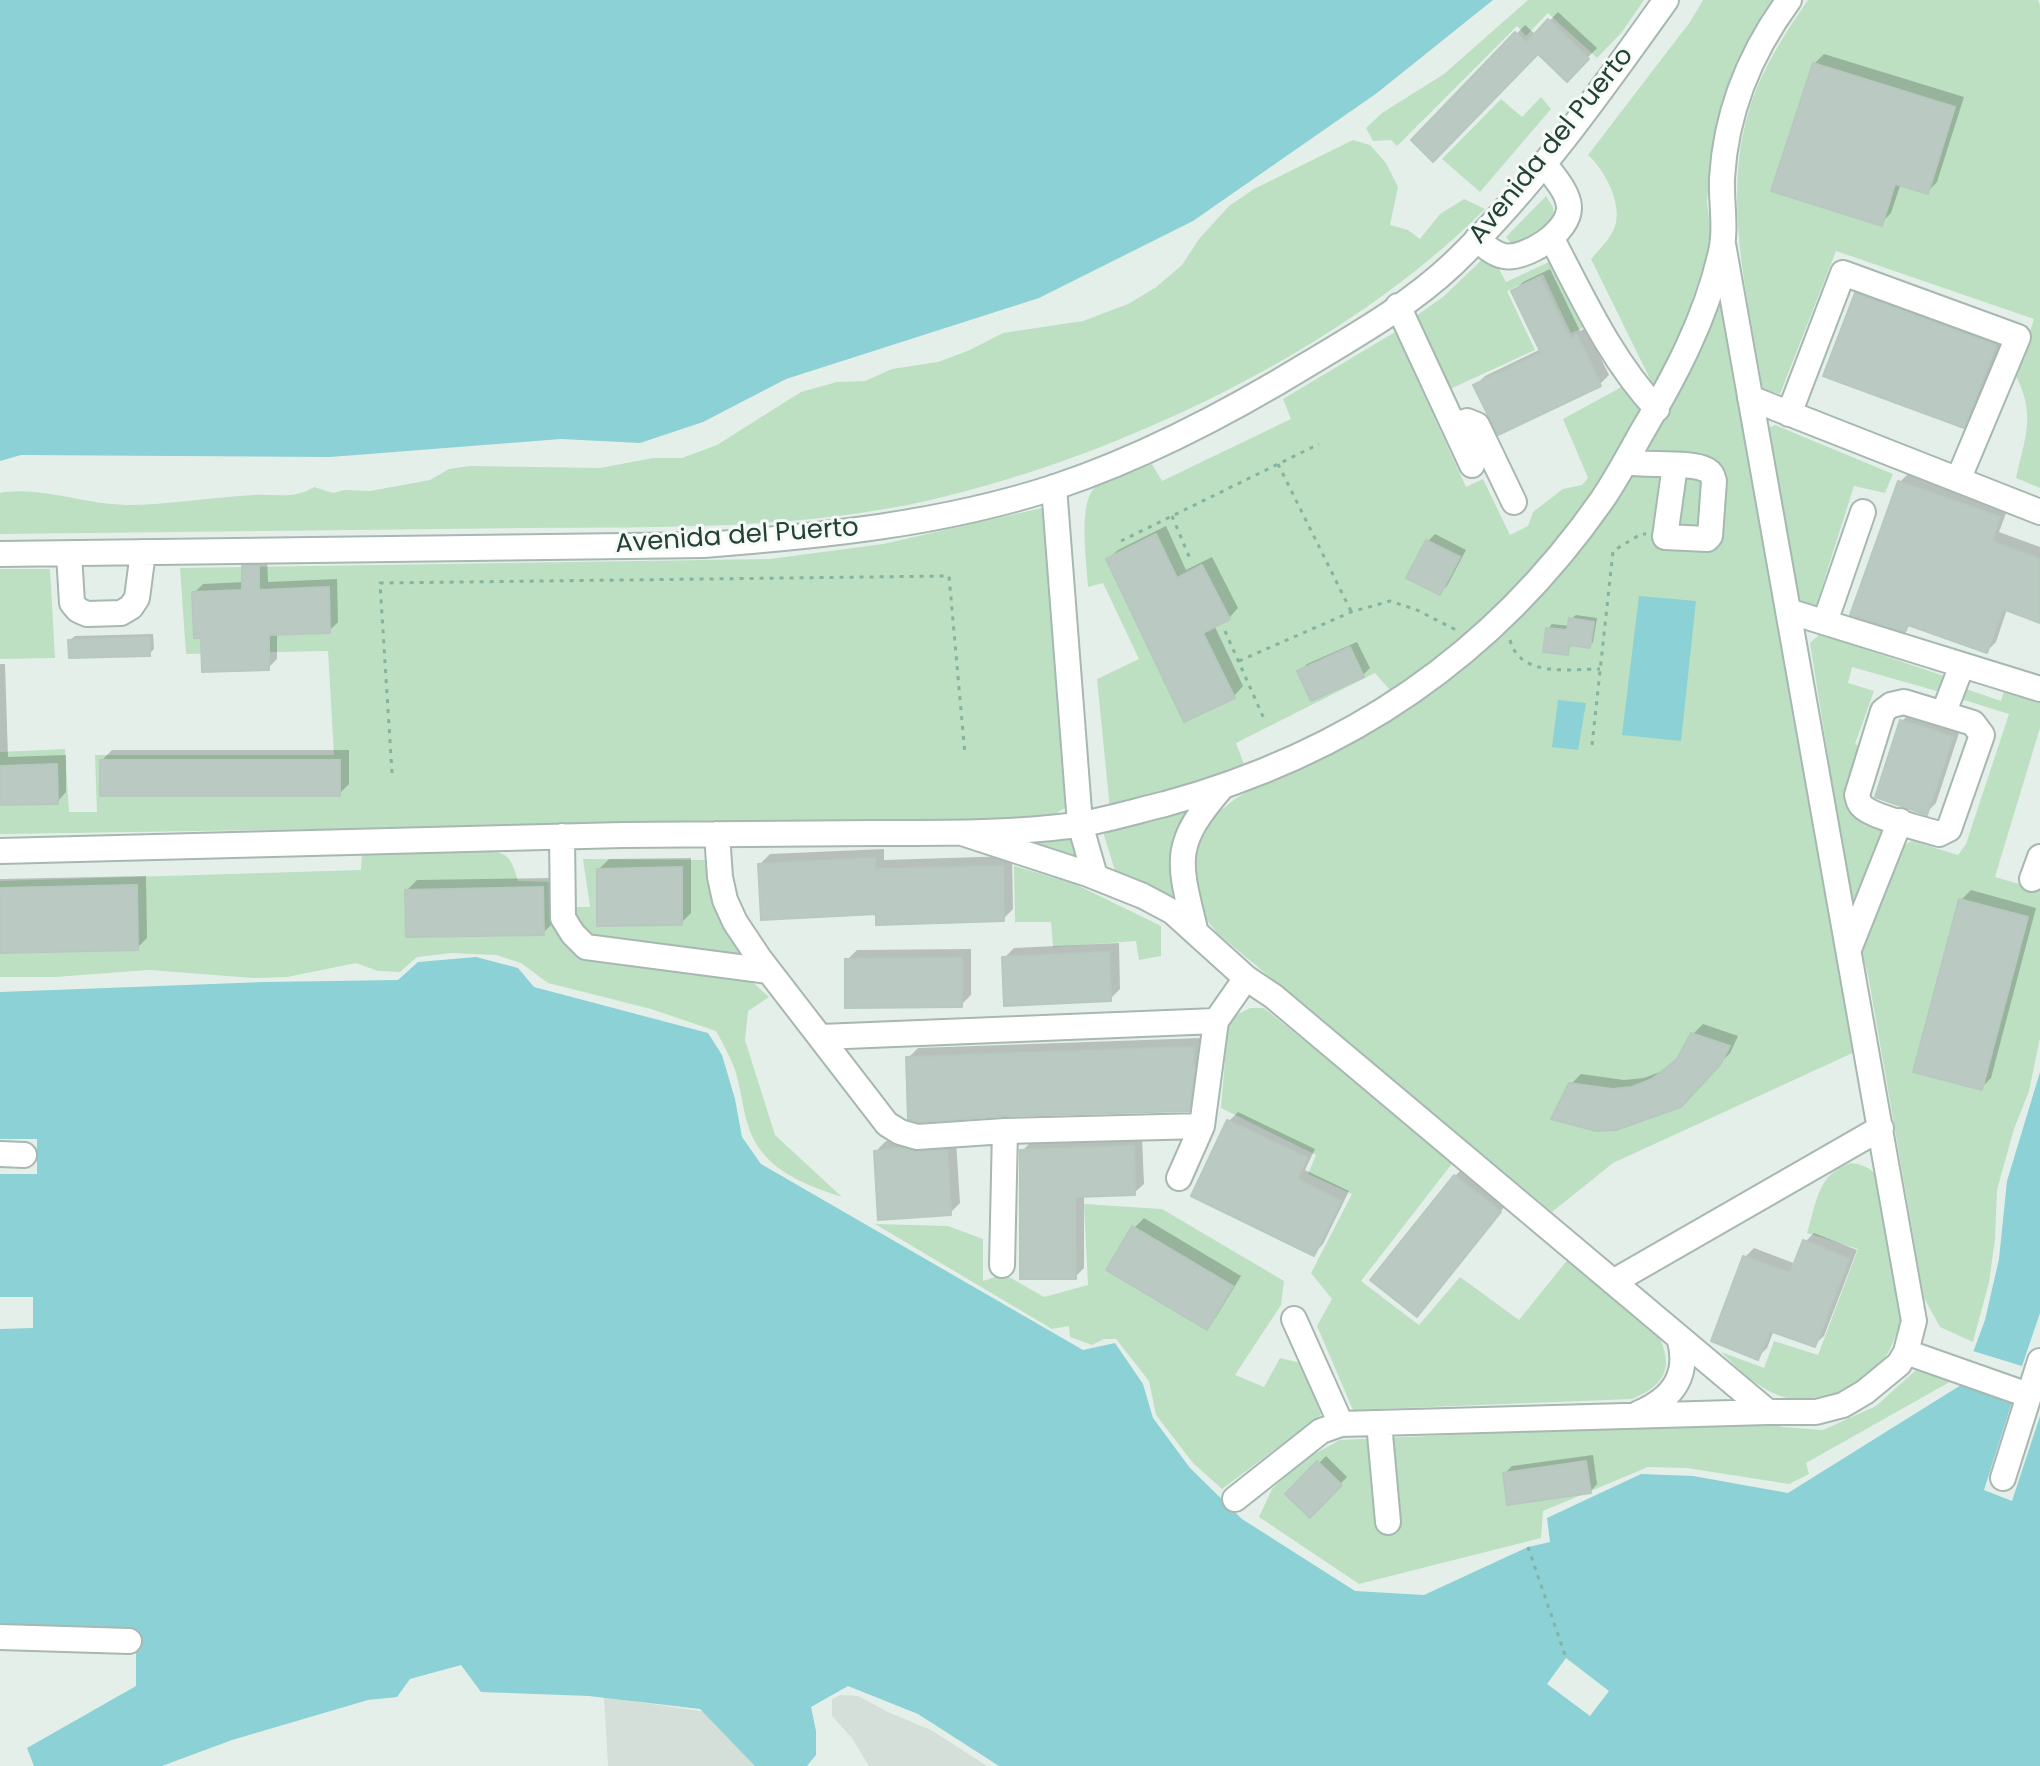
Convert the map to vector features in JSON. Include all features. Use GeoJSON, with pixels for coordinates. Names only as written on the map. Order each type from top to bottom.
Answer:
{"type":"FeatureCollection","features":[{"type":"Feature","properties":{"kind":"street","name":"Avenida del Puerto"},"geometry":{"type":"LineString","coordinates":[[0,554],[704,545],[819,536],[929,518],[1054,487],[1162,443],[1243,404],[1378,322],[1452,265],[1544,163],[1666,0]]}},
{"type":"Feature","properties":{"kind":"street"},"geometry":{"type":"LineString","coordinates":[[1235,1499],[1321,1431],[1341,1424],[1816,1412],[1843,1405],[1887,1376],[1906,1352],[1914,1321],[1723,244],[1722,172],[1734,103],[1751,62],[1789,0]]}},
{"type":"Feature","properties":{"kind":"street"},"geometry":{"type":"LineString","coordinates":[[1477,239],[1492,252],[1512,256],[1552,239],[1566,224],[1569,206],[1563,190],[1544,163]]}},
{"type":"Feature","properties":{"kind":"street"},"geometry":{"type":"LineString","coordinates":[[1552,239],[1616,358],[1635,386],[1657,409]]}},
{"type":"Feature","properties":{"kind":"street"},"geometry":{"type":"LineString","coordinates":[[0,851],[562,836],[962,833],[1080,824],[1138,811],[1279,766],[1315,749],[1399,699],[1461,656],[1510,610],[1559,557],[1598,505],[1657,409],[1697,330],[1723,244]]}},
{"type":"Feature","properties":{"kind":"street"},"geometry":{"type":"LineString","coordinates":[[1789,414],[1843,273],[2018,337],[1958,480]]}},
{"type":"Feature","properties":{"kind":"street"},"geometry":{"type":"LineString","coordinates":[[1398,306],[1472,465]]}},
{"type":"Feature","properties":{"kind":"street"},"geometry":{"type":"LineString","coordinates":[[1750,398],[2040,512]]}},
{"type":"Feature","properties":{"kind":"street"},"geometry":{"type":"LineString","coordinates":[[1454,426],[1467,421],[1477,425],[1514,502]]}},
{"type":"Feature","properties":{"kind":"street"},"geometry":{"type":"LineString","coordinates":[[1626,462],[1675,465],[1705,469],[1711,474],[1714,481],[1710,536],[1703,541],[1665,537],[1675,465]]}},
{"type":"Feature","properties":{"kind":"street"},"geometry":{"type":"LineString","coordinates":[[1054,487],[1080,824],[1095,876]]}},
{"type":"Feature","properties":{"kind":"street"},"geometry":{"type":"LineString","coordinates":[[1825,622],[1863,512]]}},
{"type":"Feature","properties":{"kind":"street"},"geometry":{"type":"LineString","coordinates":[[69,554],[72,603],[87,614],[121,613],[131,607],[137,598],[143,552]]}},
{"type":"Feature","properties":{"kind":"street"},"geometry":{"type":"LineString","coordinates":[[1788,611],[2040,689]]}},
{"type":"Feature","properties":{"kind":"street"},"geometry":{"type":"LineString","coordinates":[[1944,712],[1962,665]]}},
{"type":"Feature","properties":{"kind":"street"},"geometry":{"type":"LineString","coordinates":[[1904,702],[1973,723],[1982,735],[1949,829],[1939,834],[1900,821],[1865,809],[1857,795],[1883,711],[1904,702]]}},
{"type":"Feature","properties":{"kind":"street"},"geometry":{"type":"LineString","coordinates":[[1195,929],[1183,883],[1181,857],[1201,812],[1223,785]]}},
{"type":"Feature","properties":{"kind":"street"},"geometry":{"type":"LineString","coordinates":[[1849,949],[1900,821]]}},
{"type":"Feature","properties":{"kind":"street"},"geometry":{"type":"LineString","coordinates":[[962,833],[1095,876],[1173,912],[1246,978],[1273,996],[1768,1412]]}},
{"type":"Feature","properties":{"kind":"street"},"geometry":{"type":"LineString","coordinates":[[717,834],[725,900],[735,922],[887,1124],[900,1132],[917,1137],[1005,1131],[1202,1126]]}},
{"type":"Feature","properties":{"kind":"street"},"geometry":{"type":"LineString","coordinates":[[562,836],[563,918],[586,947],[769,971]]}},
{"type":"Feature","properties":{"kind":"street"},"geometry":{"type":"LineString","coordinates":[[1179,1178],[1202,1126],[1216,1021],[1246,978]]}},
{"type":"Feature","properties":{"kind":"street"},"geometry":{"type":"LineString","coordinates":[[821,1037],[1216,1021]]}},
{"type":"Feature","properties":{"kind":"street"},"geometry":{"type":"LineString","coordinates":[[1613,1282],[1881,1128]]}},
{"type":"Feature","properties":{"kind":"street"},"geometry":{"type":"LineString","coordinates":[[1002,1265],[1005,1131]]}},
{"type":"Feature","properties":{"kind":"street"},"geometry":{"type":"LineString","coordinates":[[1294,1319],[1341,1424]]}},
{"type":"Feature","properties":{"kind":"street"},"geometry":{"type":"LineString","coordinates":[[1631,1416],[1660,1402],[1678,1381],[1684,1353],[1679,1337]]}},
{"type":"Feature","properties":{"kind":"street"},"geometry":{"type":"LineString","coordinates":[[1906,1352],[2028,1395]]}},
{"type":"Feature","properties":{"kind":"street"},"geometry":{"type":"LineString","coordinates":[[2003,1478],[2040,1361]]}},
{"type":"Feature","properties":{"kind":"street"},"geometry":{"type":"LineString","coordinates":[[1379,1423],[1388,1522]]}},
{"type":"Feature","properties":{"kind":"street"},"geometry":{"type":"LineString","coordinates":[[0,1637],[129,1641]]}},
{"type":"Feature","properties":{"kind":"path"},"geometry":{"type":"LineString","coordinates":[[1121,541],[1319,444]]}},
{"type":"Feature","properties":{"kind":"path"},"geometry":{"type":"LineString","coordinates":[[1278,464],[1351,612]]}},
{"type":"Feature","properties":{"kind":"path"},"geometry":{"type":"LineString","coordinates":[[1172,516],[1191,561]]}},
{"type":"Feature","properties":{"kind":"path"},"geometry":{"type":"LineString","coordinates":[[1592,745],[1613,551],[1641,534],[1665,537]]}},
{"type":"Feature","properties":{"kind":"path"},"geometry":{"type":"LineString","coordinates":[[392,773],[380,583],[949,576],[965,755]]}},
{"type":"Feature","properties":{"kind":"path"},"geometry":{"type":"LineString","coordinates":[[1239,661],[1351,612],[1390,601],[1417,610],[1459,631]]}},
{"type":"Feature","properties":{"kind":"path"},"geometry":{"type":"LineString","coordinates":[[1225,631],[1265,721]]}},
{"type":"Feature","properties":{"kind":"path"},"geometry":{"type":"LineString","coordinates":[[1510,637],[1512,646],[1523,661],[1540,669],[1600,669]]}},
{"type":"Feature","properties":{"kind":"path"},"geometry":{"type":"LineString","coordinates":[[1528,1547],[1566,1658]]}},
{"type":"Feature","properties":{"kind":"shaded area"},"geometry":{"type":"Polygon","coordinates":[[[841,1695],[858,1696],[931,1730],[987,1766],[869,1766],[852,1738],[832,1716],[832,1699],[841,1695]]]}},
{"type":"Feature","properties":{"kind":"shaded area"},"geometry":{"type":"Polygon","coordinates":[[[604,1697],[713,1713],[769,1766],[608,1766],[604,1697]]]}},
{"type":"Feature","properties":{"kind":"green space"},"geometry":{"type":"Polygon","coordinates":[[[1528,0],[1644,0],[1622,32],[1597,58],[1548,13],[1526,36],[1517,26],[1397,146],[1391,140],[1373,141],[1366,128],[1382,113],[1444,74],[1528,0]]]}},
{"type":"Feature","properties":{"kind":"green space"},"geometry":{"type":"Polygon","coordinates":[[[1703,0],[1774,0],[1750,39],[1718,121],[1707,203],[1712,239],[1676,350],[1654,387],[1591,259],[1612,233],[1617,210],[1606,179],[1588,155],[1690,22],[1703,0]]]}},
{"type":"Feature","properties":{"kind":"green space"},"geometry":{"type":"Polygon","coordinates":[[[1808,0],[2038,0],[2040,488],[2016,478],[2027,415],[2016,376],[2034,319],[1836,251],[1780,394],[1763,389],[1740,252],[1737,182],[1748,114],[1759,84],[1781,41],[1808,0]]]}},
{"type":"Feature","properties":{"kind":"green space"},"geometry":{"type":"Polygon","coordinates":[[[1541,97],[1551,109],[1480,192],[1442,159],[1501,99],[1522,117],[1541,97]]]}},
{"type":"Feature","properties":{"kind":"green space"},"geometry":{"type":"Polygon","coordinates":[[[1353,140],[1370,145],[1386,163],[1398,187],[1390,225],[1408,230],[1420,239],[1440,214],[1464,199],[1485,209],[1429,260],[1367,307],[1300,350],[1156,424],[1082,454],[1007,479],[885,509],[732,525],[0,534],[0,493],[4,492],[35,492],[110,504],[142,505],[239,496],[293,495],[314,487],[333,493],[344,490],[370,491],[430,480],[449,469],[470,466],[600,468],[653,458],[682,458],[717,445],[801,392],[837,382],[865,381],[892,369],[938,362],[1003,333],[1083,321],[1128,304],[1155,288],[1182,265],[1199,239],[1229,206],[1254,189],[1353,140]]]}},
{"type":"Feature","properties":{"kind":"green space"},"geometry":{"type":"Polygon","coordinates":[[[1546,196],[1553,207],[1555,225],[1517,244],[1511,243],[1506,237],[1546,196]]]}},
{"type":"Feature","properties":{"kind":"green space"},"geometry":{"type":"Polygon","coordinates":[[[1490,252],[1506,282],[1551,261],[1585,327],[1571,333],[1543,274],[1507,291],[1535,350],[1450,389],[1416,316],[1443,297],[1490,252]]]}},
{"type":"Feature","properties":{"kind":"green space"},"geometry":{"type":"Polygon","coordinates":[[[1722,291],[1857,1051],[1613,1163],[1552,1212],[1217,933],[1199,904],[1195,857],[1201,835],[1230,803],[1256,787],[1362,737],[1447,683],[1500,638],[1548,589],[1591,534],[1630,476],[1696,354],[1722,291]]]}},
{"type":"Feature","properties":{"kind":"green space"},"geometry":{"type":"Polygon","coordinates":[[[1395,332],[1466,487],[1483,479],[1510,535],[1528,526],[1533,512],[1563,489],[1582,485],[1588,478],[1563,419],[1627,384],[1640,408],[1639,417],[1588,496],[1531,569],[1465,635],[1429,664],[1390,690],[1375,673],[1236,743],[1245,767],[1110,810],[1097,679],[1139,659],[1103,583],[1088,587],[1084,533],[1090,494],[1096,486],[1152,464],[1162,481],[1291,419],[1283,399],[1395,332]]]}},
{"type":"Feature","properties":{"kind":"green space"},"geometry":{"type":"Polygon","coordinates":[[[1775,425],[1893,474],[1885,493],[1854,486],[1816,606],[1805,608],[1798,600],[1770,431],[1770,427],[1775,425]]]}},
{"type":"Feature","properties":{"kind":"green space"},"geometry":{"type":"Polygon","coordinates":[[[1042,508],[1051,513],[1067,807],[1048,818],[0,834],[0,752],[65,749],[69,812],[97,812],[95,755],[334,755],[328,651],[186,654],[180,568],[770,559],[883,544],[1042,508]]]}},
{"type":"Feature","properties":{"kind":"green space"},"geometry":{"type":"Polygon","coordinates":[[[0,569],[50,569],[55,658],[0,659],[0,569]]]}},
{"type":"Feature","properties":{"kind":"green space"},"geometry":{"type":"Polygon","coordinates":[[[1820,634],[1947,677],[1940,692],[1852,667],[1848,683],[1874,691],[1855,744],[1868,751],[1849,812],[1884,828],[1858,903],[1851,901],[1810,643],[1820,634]]]}},
{"type":"Feature","properties":{"kind":"green space"},"geometry":{"type":"Polygon","coordinates":[[[2006,685],[2040,697],[2040,728],[1995,877],[2040,890],[2040,1038],[2029,1091],[2014,1129],[1997,1190],[1989,1282],[1973,1342],[1940,1327],[1924,1298],[1862,951],[1904,845],[1912,841],[1958,855],[1966,844],[2009,714],[1961,699],[1966,689],[2001,701],[2006,685]]]}},
{"type":"Feature","properties":{"kind":"green space"},"geometry":{"type":"Polygon","coordinates":[[[1199,804],[1180,822],[1173,840],[1172,859],[1179,897],[1167,901],[1117,877],[1103,832],[1199,804]]]}},
{"type":"Feature","properties":{"kind":"green space"},"geometry":{"type":"Polygon","coordinates":[[[1080,833],[1088,859],[1056,853],[1021,841],[1080,833]]]}},
{"type":"Feature","properties":{"kind":"green space"},"geometry":{"type":"Polygon","coordinates":[[[496,852],[507,857],[518,881],[553,882],[578,950],[749,979],[769,997],[748,1011],[745,1040],[775,1135],[842,1197],[788,1174],[762,1152],[747,1123],[735,1070],[716,1031],[651,1009],[548,983],[521,963],[496,955],[452,953],[417,957],[400,972],[378,971],[356,963],[287,977],[253,978],[149,970],[55,977],[0,977],[0,881],[361,870],[362,854],[496,852]]]}},
{"type":"Feature","properties":{"kind":"green space"},"geometry":{"type":"Polygon","coordinates":[[[583,859],[705,860],[711,894],[720,920],[745,959],[589,939],[570,907],[590,907],[583,859]]]}},
{"type":"Feature","properties":{"kind":"green space"},"geometry":{"type":"Polygon","coordinates":[[[1014,866],[1073,883],[1161,926],[1161,956],[1139,960],[1136,941],[1053,947],[1051,922],[1015,922],[1014,866]]]}},
{"type":"Feature","properties":{"kind":"green space"},"geometry":{"type":"Polygon","coordinates":[[[1250,1008],[1264,1008],[1454,1161],[1361,1281],[1419,1325],[1460,1277],[1519,1320],[1569,1258],[1658,1334],[1666,1365],[1664,1374],[1653,1388],[1632,1399],[1353,1410],[1317,1326],[1332,1299],[1311,1273],[1352,1194],[1308,1174],[1316,1155],[1221,1108],[1228,1024],[1234,1016],[1250,1008]]]}},
{"type":"Feature","properties":{"kind":"green space"},"geometry":{"type":"Polygon","coordinates":[[[1851,1163],[1873,1172],[1883,1192],[1901,1319],[1883,1360],[1865,1379],[1840,1392],[1824,1396],[1787,1398],[1759,1385],[1721,1352],[1764,1368],[1774,1341],[1818,1355],[1858,1249],[1807,1233],[1816,1200],[1825,1182],[1831,1174],[1851,1163]]]}},
{"type":"Feature","properties":{"kind":"green space"},"geometry":{"type":"Polygon","coordinates":[[[1084,1204],[1162,1209],[1284,1281],[1281,1305],[1235,1375],[1264,1387],[1280,1358],[1301,1363],[1321,1415],[1222,1489],[1193,1463],[1156,1415],[1149,1381],[1116,1339],[1104,1339],[1092,1345],[1070,1337],[1069,1326],[1052,1329],[875,1224],[948,1226],[983,1239],[983,1281],[1004,1274],[1044,1297],[1088,1285],[1084,1204]]]}},
{"type":"Feature","properties":{"kind":"green space"},"geometry":{"type":"Polygon","coordinates":[[[1916,1370],[1928,1370],[1955,1379],[1806,1463],[1809,1474],[1789,1484],[1687,1468],[1648,1467],[1543,1511],[1541,1538],[1359,1584],[1259,1517],[1272,1489],[1305,1459],[1340,1440],[1758,1421],[1783,1427],[1823,1430],[1876,1406],[1916,1370]]]}},
{"type":"Feature","properties":{"kind":"water"},"geometry":{"type":"Polygon","coordinates":[[[0,0],[1493,0],[1377,93],[1193,221],[1039,298],[786,379],[703,422],[640,443],[561,439],[330,457],[21,455],[0,461],[0,0]]]}},
{"type":"Feature","properties":{"kind":"water"},"geometry":{"type":"Polygon","coordinates":[[[1639,596],[1696,601],[1681,741],[1622,735],[1639,596]]]}},
{"type":"Feature","properties":{"kind":"water"},"geometry":{"type":"Polygon","coordinates":[[[1558,700],[1586,703],[1578,750],[1552,747],[1558,700]]]}},
{"type":"Feature","properties":{"kind":"water"},"geometry":{"type":"Polygon","coordinates":[[[476,957],[518,968],[534,987],[708,1033],[722,1055],[742,1137],[761,1164],[1083,1350],[1115,1343],[1143,1384],[1153,1418],[1190,1468],[1242,1519],[1355,1591],[1424,1595],[1528,1547],[1550,1542],[1547,1518],[1641,1474],[1693,1476],[1788,1493],[1961,1385],[1985,1320],[1999,1259],[2007,1181],[2040,1072],[2040,1766],[999,1766],[918,1714],[848,1686],[811,1707],[816,1731],[816,1755],[807,1766],[755,1766],[700,1709],[589,1696],[481,1692],[461,1665],[410,1679],[397,1697],[368,1700],[232,1740],[162,1766],[34,1766],[27,1748],[136,1686],[136,1638],[0,1632],[0,992],[398,980],[418,962],[476,957]]]}},
{"type":"Feature","properties":{"kind":"pier"},"geometry":{"type":"Polygon","coordinates":[[[0,1139],[37,1139],[37,1174],[0,1174],[0,1139]]]}},
{"type":"Feature","properties":{"kind":"pier"},"geometry":{"type":"Polygon","coordinates":[[[0,1297],[33,1297],[33,1328],[0,1329],[0,1297]]]}},
{"type":"Feature","properties":{"kind":"pier"},"geometry":{"type":"Polygon","coordinates":[[[2040,1313],[2040,1416],[2012,1501],[1984,1490],[2012,1402],[1962,1385],[1973,1351],[2022,1366],[2040,1313]]]}},
{"type":"Feature","properties":{"kind":"pier"},"geometry":{"type":"Polygon","coordinates":[[[1566,1658],[1609,1691],[1590,1716],[1547,1684],[1566,1658]]]}},
{"type":"Feature","properties":{"kind":"building"},"geometry":{"type":"Polygon","coordinates":[[[1548,19],[1589,59],[1567,82],[1538,54],[1433,162],[1411,140],[1515,32],[1526,43],[1548,19]]]}},
{"type":"Feature","properties":{"kind":"building"},"geometry":{"type":"Polygon","coordinates":[[[1813,63],[1955,107],[1928,194],[1895,184],[1882,226],[1771,191],[1813,63]]]}},
{"type":"Feature","properties":{"kind":"building"},"geometry":{"type":"Polygon","coordinates":[[[1540,277],[1570,339],[1577,335],[1601,386],[1498,435],[1473,385],[1541,353],[1511,291],[1540,277]]]}},
{"type":"Feature","properties":{"kind":"building"},"geometry":{"type":"Polygon","coordinates":[[[1855,293],[1996,345],[1964,428],[1823,376],[1855,293]]]}},
{"type":"Feature","properties":{"kind":"building"},"geometry":{"type":"Polygon","coordinates":[[[1898,481],[2000,517],[1992,541],[2040,559],[2040,623],[2003,609],[1987,653],[1908,625],[1905,632],[1850,615],[1898,481]]]}},
{"type":"Feature","properties":{"kind":"building"},"geometry":{"type":"Polygon","coordinates":[[[1156,534],[1177,578],[1202,565],[1230,619],[1203,633],[1235,698],[1184,722],[1106,559],[1156,534]]]}},
{"type":"Feature","properties":{"kind":"building"},"geometry":{"type":"Polygon","coordinates":[[[1426,540],[1460,557],[1440,595],[1406,578],[1426,540]]]}},
{"type":"Feature","properties":{"kind":"building"},"geometry":{"type":"Polygon","coordinates":[[[242,566],[259,566],[259,590],[329,587],[330,633],[269,635],[269,670],[202,672],[201,638],[194,638],[192,592],[242,590],[242,566]]]}},
{"type":"Feature","properties":{"kind":"building"},"geometry":{"type":"Polygon","coordinates":[[[1569,618],[1594,622],[1590,648],[1569,645],[1568,655],[1543,652],[1546,628],[1567,630],[1569,618]]]}},
{"type":"Feature","properties":{"kind":"building"},"geometry":{"type":"Polygon","coordinates":[[[150,637],[150,656],[69,658],[68,640],[150,637]]]}},
{"type":"Feature","properties":{"kind":"building"},"geometry":{"type":"Polygon","coordinates":[[[1350,647],[1364,677],[1311,701],[1297,671],[1350,647]]]}},
{"type":"Feature","properties":{"kind":"building"},"geometry":{"type":"Polygon","coordinates":[[[1900,720],[1953,737],[1927,815],[1875,797],[1900,720]]]}},
{"type":"Feature","properties":{"kind":"building"},"geometry":{"type":"Polygon","coordinates":[[[100,760],[340,760],[340,796],[100,796],[100,760]]]}},
{"type":"Feature","properties":{"kind":"building"},"geometry":{"type":"Polygon","coordinates":[[[57,764],[58,804],[0,805],[0,766],[57,764]]]}},
{"type":"Feature","properties":{"kind":"building"},"geometry":{"type":"Polygon","coordinates":[[[875,858],[875,869],[1003,866],[1004,921],[876,925],[876,914],[761,920],[758,864],[875,858]]]}},
{"type":"Feature","properties":{"kind":"building"},"geometry":{"type":"Polygon","coordinates":[[[682,867],[682,925],[597,926],[597,869],[682,867]]]}},
{"type":"Feature","properties":{"kind":"building"},"geometry":{"type":"Polygon","coordinates":[[[137,885],[138,950],[0,953],[0,888],[137,885]]]}},
{"type":"Feature","properties":{"kind":"building"},"geometry":{"type":"Polygon","coordinates":[[[543,887],[544,935],[406,937],[405,890],[543,887]]]}},
{"type":"Feature","properties":{"kind":"building"},"geometry":{"type":"Polygon","coordinates":[[[1959,899],[2028,917],[1982,1090],[1913,1072],[1959,899]]]}},
{"type":"Feature","properties":{"kind":"building"},"geometry":{"type":"Polygon","coordinates":[[[1109,952],[1111,1001],[1004,1006],[1002,957],[1109,952]]]}},
{"type":"Feature","properties":{"kind":"building"},"geometry":{"type":"Polygon","coordinates":[[[962,958],[962,1007],[845,1008],[845,959],[962,958]]]}},
{"type":"Feature","properties":{"kind":"building"},"geometry":{"type":"Polygon","coordinates":[[[1691,1033],[1730,1046],[1720,1065],[1681,1107],[1616,1130],[1596,1131],[1551,1119],[1569,1083],[1613,1089],[1632,1087],[1652,1079],[1677,1059],[1691,1033]]]}},
{"type":"Feature","properties":{"kind":"building"},"geometry":{"type":"Polygon","coordinates":[[[1193,1047],[1194,1074],[1189,1111],[1005,1116],[919,1122],[908,1119],[906,1057],[1193,1047]]]}},
{"type":"Feature","properties":{"kind":"building"},"geometry":{"type":"Polygon","coordinates":[[[1227,1120],[1307,1158],[1297,1179],[1341,1201],[1314,1256],[1191,1196],[1227,1120]]]}},
{"type":"Feature","properties":{"kind":"building"},"geometry":{"type":"Polygon","coordinates":[[[1134,1146],[1135,1195],[1075,1197],[1076,1279],[1020,1279],[1020,1150],[1134,1146]]]}},
{"type":"Feature","properties":{"kind":"building"},"geometry":{"type":"Polygon","coordinates":[[[903,1148],[917,1152],[947,1150],[951,1215],[878,1220],[874,1151],[903,1148]]]}},
{"type":"Feature","properties":{"kind":"building"},"geometry":{"type":"Polygon","coordinates":[[[1454,1175],[1501,1212],[1417,1317],[1370,1280],[1454,1175]]]}},
{"type":"Feature","properties":{"kind":"building"},"geometry":{"type":"Polygon","coordinates":[[[1132,1226],[1233,1286],[1207,1330],[1106,1270],[1132,1226]]]}},
{"type":"Feature","properties":{"kind":"building"},"geometry":{"type":"Polygon","coordinates":[[[1803,1240],[1849,1259],[1815,1347],[1770,1331],[1758,1360],[1711,1341],[1743,1256],[1790,1273],[1803,1240]]]}},
{"type":"Feature","properties":{"kind":"building"},"geometry":{"type":"Polygon","coordinates":[[[1317,1461],[1342,1485],[1310,1518],[1285,1494],[1317,1461]]]}},
{"type":"Feature","properties":{"kind":"building"},"geometry":{"type":"Polygon","coordinates":[[[1586,1461],[1591,1493],[1507,1505],[1503,1473],[1586,1461]]]}}]}
